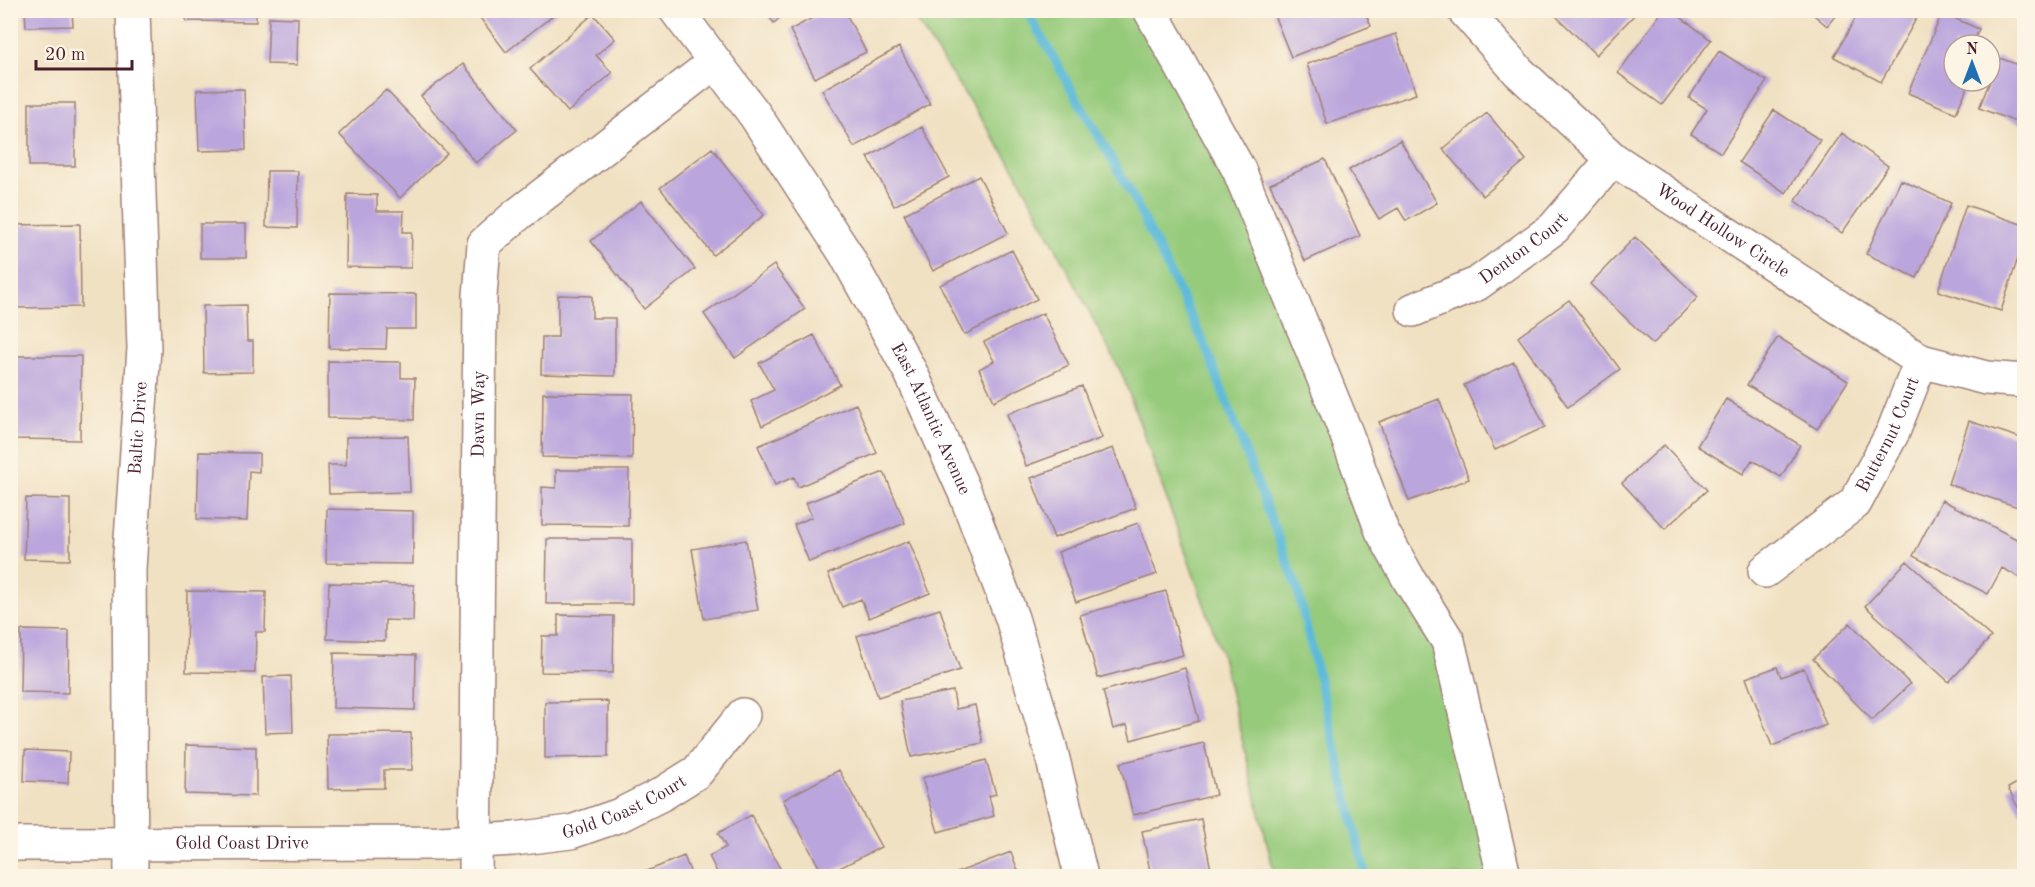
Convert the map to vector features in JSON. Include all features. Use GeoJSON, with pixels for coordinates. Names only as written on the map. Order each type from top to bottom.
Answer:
{"type":"FeatureCollection","features":[{"type":"Feature","properties":{"kind":"street","name":"Baltic Drive"},"geometry":{"type":"LineString","coordinates":[[131,861],[129,568],[144,348],[134,10]]}},
{"type":"Feature","properties":{"kind":"street","name":"East Atlantic Avenue"},"geometry":{"type":"LineString","coordinates":[[676,10],[755,115],[845,253],[911,373],[966,495],[1012,618],[1050,747],[1081,876]]}},
{"type":"Feature","properties":{"kind":"street"},"geometry":{"type":"LineString","coordinates":[[1150,10],[1239,170],[1346,433],[1382,531],[1448,641],[1504,876]]}},
{"type":"Feature","properties":{"kind":"street","name":"Wood Hollow Circle"},"geometry":{"type":"LineString","coordinates":[[1464,10],[1519,72],[1613,159],[1921,361],[1986,378],[2025,381]]}},
{"type":"Feature","properties":{"kind":"street","name":"Dawn Way"},"geometry":{"type":"LineString","coordinates":[[475,876],[480,296],[484,244],[517,214],[715,62]]}},
{"type":"Feature","properties":{"kind":"street","name":"Denton Court"},"geometry":{"type":"LineString","coordinates":[[1413,310],[1478,284],[1554,228],[1613,159]]}},
{"type":"Feature","properties":{"kind":"street","name":"Butternut Court"},"geometry":{"type":"LineString","coordinates":[[1765,571],[1855,503],[1893,432],[1921,361]]}},
{"type":"Feature","properties":{"kind":"street","name":"Gold Coast Court"},"geometry":{"type":"LineString","coordinates":[[475,841],[571,832],[620,815],[662,794],[697,772],[743,715]]}},
{"type":"Feature","properties":{"kind":"street","name":"Gold Coast Drive"},"geometry":{"type":"LineString","coordinates":[[10,844],[131,861],[475,841]]}},
{"type":"Feature","properties":{"kind":"green space"},"geometry":{"type":"Polygon","coordinates":[[[910,11],[1163,11],[1254,172],[1407,545],[1517,876],[1275,876],[1221,652],[1123,376],[1015,170],[910,11]]]}},
{"type":"Feature","properties":{"kind":"building"},"geometry":{"type":"Polygon","coordinates":[[[25,10],[72,10],[73,26],[26,27],[25,10]]]}},
{"type":"Feature","properties":{"kind":"building"},"geometry":{"type":"Polygon","coordinates":[[[186,10],[256,10],[256,22],[186,21],[186,10]]]}},
{"type":"Feature","properties":{"kind":"building"},"geometry":{"type":"Polygon","coordinates":[[[474,10],[560,10],[506,52],[474,10]]]}},
{"type":"Feature","properties":{"kind":"building"},"geometry":{"type":"Polygon","coordinates":[[[763,10],[789,10],[774,23],[763,10]]]}},
{"type":"Feature","properties":{"kind":"building"},"geometry":{"type":"Polygon","coordinates":[[[827,10],[844,10],[866,52],[815,78],[790,30],[827,10]]]}},
{"type":"Feature","properties":{"kind":"building"},"geometry":{"type":"Polygon","coordinates":[[[1272,10],[1364,10],[1371,26],[1291,57],[1272,10]]]}},
{"type":"Feature","properties":{"kind":"building"},"geometry":{"type":"Polygon","coordinates":[[[1561,10],[1639,10],[1596,55],[1556,16],[1561,10]]]}},
{"type":"Feature","properties":{"kind":"building"},"geometry":{"type":"Polygon","coordinates":[[[1663,10],[1671,10],[1711,40],[1662,105],[1618,73],[1663,10]]]}},
{"type":"Feature","properties":{"kind":"building"},"geometry":{"type":"Polygon","coordinates":[[[1808,10],[1840,10],[1827,26],[1808,10]]]}},
{"type":"Feature","properties":{"kind":"building"},"geometry":{"type":"Polygon","coordinates":[[[1860,10],[1921,10],[1881,82],[1834,57],[1860,10]]]}},
{"type":"Feature","properties":{"kind":"building"},"geometry":{"type":"Polygon","coordinates":[[[1942,13],[1979,29],[1977,33],[1942,33],[1942,93],[1965,93],[1956,113],[1908,93],[1942,13]]]}},
{"type":"Feature","properties":{"kind":"building"},"geometry":{"type":"Polygon","coordinates":[[[593,14],[615,39],[596,55],[612,73],[568,112],[530,69],[593,14]]]}},
{"type":"Feature","properties":{"kind":"building"},"geometry":{"type":"Polygon","coordinates":[[[269,17],[298,18],[297,65],[267,64],[269,17]]]}},
{"type":"Feature","properties":{"kind":"building"},"geometry":{"type":"Polygon","coordinates":[[[1396,34],[1416,94],[1327,124],[1307,64],[1396,34]]]}},
{"type":"Feature","properties":{"kind":"building"},"geometry":{"type":"Polygon","coordinates":[[[899,47],[930,104],[854,147],[822,90],[899,47]]]}},
{"type":"Feature","properties":{"kind":"building"},"geometry":{"type":"Polygon","coordinates":[[[1719,51],[1767,81],[1721,153],[1691,134],[1707,109],[1689,98],[1719,51]]]}},
{"type":"Feature","properties":{"kind":"building"},"geometry":{"type":"Polygon","coordinates":[[[2002,59],[2024,67],[2024,125],[1979,108],[1985,93],[2002,93],[2002,59]]]}},
{"type":"Feature","properties":{"kind":"building"},"geometry":{"type":"Polygon","coordinates":[[[463,64],[517,130],[476,163],[421,96],[463,64]]]}},
{"type":"Feature","properties":{"kind":"building"},"geometry":{"type":"Polygon","coordinates":[[[244,89],[246,150],[199,151],[197,90],[244,89]]]}},
{"type":"Feature","properties":{"kind":"building"},"geometry":{"type":"Polygon","coordinates":[[[386,90],[447,153],[400,198],[339,134],[386,90]]]}},
{"type":"Feature","properties":{"kind":"building"},"geometry":{"type":"Polygon","coordinates":[[[29,103],[75,103],[75,166],[29,166],[29,103]]]}},
{"type":"Feature","properties":{"kind":"building"},"geometry":{"type":"Polygon","coordinates":[[[1774,110],[1820,140],[1786,193],[1739,162],[1774,110]]]}},
{"type":"Feature","properties":{"kind":"building"},"geometry":{"type":"Polygon","coordinates":[[[1487,113],[1526,160],[1483,196],[1443,149],[1487,113]]]}},
{"type":"Feature","properties":{"kind":"building"},"geometry":{"type":"Polygon","coordinates":[[[922,127],[949,177],[894,206],[868,157],[922,127]]]}},
{"type":"Feature","properties":{"kind":"building"},"geometry":{"type":"Polygon","coordinates":[[[1842,133],[1888,166],[1842,233],[1795,201],[1842,133]]]}},
{"type":"Feature","properties":{"kind":"building"},"geometry":{"type":"Polygon","coordinates":[[[1400,140],[1437,203],[1406,221],[1398,208],[1379,219],[1349,170],[1400,140]]]}},
{"type":"Feature","properties":{"kind":"building"},"geometry":{"type":"Polygon","coordinates":[[[712,148],[764,215],[713,255],[660,188],[712,148]]]}},
{"type":"Feature","properties":{"kind":"building"},"geometry":{"type":"Polygon","coordinates":[[[1325,159],[1360,236],[1305,261],[1270,184],[1325,159]]]}},
{"type":"Feature","properties":{"kind":"building"},"geometry":{"type":"Polygon","coordinates":[[[267,171],[298,171],[297,228],[266,227],[267,171]]]}},
{"type":"Feature","properties":{"kind":"building"},"geometry":{"type":"Polygon","coordinates":[[[979,176],[1008,233],[933,271],[904,214],[979,176]]]}},
{"type":"Feature","properties":{"kind":"building"},"geometry":{"type":"Polygon","coordinates":[[[1901,180],[1951,203],[1917,278],[1866,254],[1901,180]]]}},
{"type":"Feature","properties":{"kind":"building"},"geometry":{"type":"Polygon","coordinates":[[[347,194],[377,195],[377,211],[404,211],[403,232],[412,232],[411,268],[346,267],[347,194]]]}},
{"type":"Feature","properties":{"kind":"building"},"geometry":{"type":"Polygon","coordinates":[[[641,201],[695,269],[644,309],[591,241],[641,201]]]}},
{"type":"Feature","properties":{"kind":"building"},"geometry":{"type":"Polygon","coordinates":[[[1966,205],[2024,225],[2024,239],[2001,311],[1938,291],[1966,205]]]}},
{"type":"Feature","properties":{"kind":"building"},"geometry":{"type":"Polygon","coordinates":[[[80,224],[81,307],[13,308],[11,225],[80,224]]]}},
{"type":"Feature","properties":{"kind":"building"},"geometry":{"type":"Polygon","coordinates":[[[200,224],[246,224],[246,258],[200,258],[200,224]]]}},
{"type":"Feature","properties":{"kind":"building"},"geometry":{"type":"Polygon","coordinates":[[[1635,237],[1698,297],[1653,344],[1590,284],[1635,237]]]}},
{"type":"Feature","properties":{"kind":"building"},"geometry":{"type":"Polygon","coordinates":[[[1012,250],[1037,299],[964,335],[940,285],[1012,250]]]}},
{"type":"Feature","properties":{"kind":"building"},"geometry":{"type":"Polygon","coordinates":[[[774,265],[805,309],[735,358],[704,314],[774,265]]]}},
{"type":"Feature","properties":{"kind":"building"},"geometry":{"type":"Polygon","coordinates":[[[330,293],[416,294],[416,329],[387,329],[386,349],[329,348],[330,293]]]}},
{"type":"Feature","properties":{"kind":"building"},"geometry":{"type":"Polygon","coordinates":[[[558,295],[592,296],[592,318],[615,318],[615,376],[541,374],[542,337],[558,337],[558,295]]]}},
{"type":"Feature","properties":{"kind":"building"},"geometry":{"type":"Polygon","coordinates":[[[1569,300],[1620,369],[1568,407],[1518,337],[1569,300]]]}},
{"type":"Feature","properties":{"kind":"building"},"geometry":{"type":"Polygon","coordinates":[[[246,305],[247,341],[253,341],[253,372],[204,373],[203,306],[246,305]]]}},
{"type":"Feature","properties":{"kind":"building"},"geometry":{"type":"Polygon","coordinates":[[[1043,313],[1069,365],[994,401],[979,369],[994,361],[984,342],[1043,313]]]}},
{"type":"Feature","properties":{"kind":"building"},"geometry":{"type":"Polygon","coordinates":[[[814,335],[840,385],[762,426],[751,401],[774,390],[759,363],[814,335]]]}},
{"type":"Feature","properties":{"kind":"building"},"geometry":{"type":"Polygon","coordinates":[[[1778,337],[1848,381],[1817,429],[1747,385],[1778,337]]]}},
{"type":"Feature","properties":{"kind":"building"},"geometry":{"type":"Polygon","coordinates":[[[15,356],[81,356],[80,440],[12,439],[10,399],[15,399],[15,356]]]}},
{"type":"Feature","properties":{"kind":"building"},"geometry":{"type":"Polygon","coordinates":[[[328,361],[401,362],[401,378],[415,378],[414,420],[328,418],[328,361]]]}},
{"type":"Feature","properties":{"kind":"building"},"geometry":{"type":"Polygon","coordinates":[[[1514,362],[1545,427],[1495,450],[1464,385],[1514,362]]]}},
{"type":"Feature","properties":{"kind":"building"},"geometry":{"type":"Polygon","coordinates":[[[1082,386],[1102,438],[1026,466],[1007,414],[1082,386]]]}},
{"type":"Feature","properties":{"kind":"building"},"geometry":{"type":"Polygon","coordinates":[[[543,393],[633,394],[632,459],[542,457],[543,393]]]}},
{"type":"Feature","properties":{"kind":"building"},"geometry":{"type":"Polygon","coordinates":[[[1439,399],[1469,479],[1409,501],[1379,422],[1439,399]]]}},
{"type":"Feature","properties":{"kind":"building"},"geometry":{"type":"Polygon","coordinates":[[[1726,399],[1800,445],[1781,477],[1752,460],[1743,474],[1697,446],[1726,399]]]}},
{"type":"Feature","properties":{"kind":"building"},"geometry":{"type":"Polygon","coordinates":[[[856,404],[877,453],[798,487],[794,477],[775,485],[758,446],[856,404]]]}},
{"type":"Feature","properties":{"kind":"building"},"geometry":{"type":"Polygon","coordinates":[[[1969,421],[2024,439],[2024,509],[1948,484],[1969,421]]]}},
{"type":"Feature","properties":{"kind":"building"},"geometry":{"type":"Polygon","coordinates":[[[408,436],[410,492],[329,494],[328,465],[346,465],[346,437],[408,436]]]}},
{"type":"Feature","properties":{"kind":"building"},"geometry":{"type":"Polygon","coordinates":[[[1664,445],[1707,490],[1665,529],[1622,483],[1664,445]]]}},
{"type":"Feature","properties":{"kind":"building"},"geometry":{"type":"Polygon","coordinates":[[[1113,448],[1136,508],[1054,538],[1031,478],[1113,448]]]}},
{"type":"Feature","properties":{"kind":"building"},"geometry":{"type":"Polygon","coordinates":[[[199,452],[259,453],[259,472],[249,471],[247,521],[197,519],[199,452]]]}},
{"type":"Feature","properties":{"kind":"building"},"geometry":{"type":"Polygon","coordinates":[[[556,470],[629,470],[628,526],[542,525],[542,487],[556,488],[556,470]]]}},
{"type":"Feature","properties":{"kind":"building"},"geometry":{"type":"Polygon","coordinates":[[[884,472],[905,523],[809,562],[794,525],[812,517],[806,503],[884,472]]]}},
{"type":"Feature","properties":{"kind":"building"},"geometry":{"type":"Polygon","coordinates":[[[26,498],[70,499],[70,560],[24,559],[26,498]]]}},
{"type":"Feature","properties":{"kind":"building"},"geometry":{"type":"Polygon","coordinates":[[[1942,500],[2024,543],[2024,567],[2019,577],[2002,568],[1988,594],[1913,556],[1942,500]]]}},
{"type":"Feature","properties":{"kind":"building"},"geometry":{"type":"Polygon","coordinates":[[[327,509],[413,511],[413,564],[326,563],[327,509]]]}},
{"type":"Feature","properties":{"kind":"building"},"geometry":{"type":"Polygon","coordinates":[[[1138,523],[1157,574],[1076,602],[1058,552],[1138,523]]]}},
{"type":"Feature","properties":{"kind":"building"},"geometry":{"type":"Polygon","coordinates":[[[547,539],[632,539],[632,604],[546,604],[547,539]]]}},
{"type":"Feature","properties":{"kind":"building"},"geometry":{"type":"Polygon","coordinates":[[[746,540],[758,610],[704,619],[692,549],[746,540]]]}},
{"type":"Feature","properties":{"kind":"building"},"geometry":{"type":"Polygon","coordinates":[[[909,541],[930,593],[869,618],[861,599],[842,607],[828,574],[909,541]]]}},
{"type":"Feature","properties":{"kind":"building"},"geometry":{"type":"Polygon","coordinates":[[[1907,561],[1991,637],[1949,682],[1865,606],[1907,561]]]}},
{"type":"Feature","properties":{"kind":"building"},"geometry":{"type":"Polygon","coordinates":[[[329,583],[414,585],[413,621],[385,620],[385,641],[327,639],[329,583]]]}},
{"type":"Feature","properties":{"kind":"building"},"geometry":{"type":"Polygon","coordinates":[[[187,591],[266,592],[265,632],[256,632],[255,673],[186,672],[187,591]]]}},
{"type":"Feature","properties":{"kind":"building"},"geometry":{"type":"Polygon","coordinates":[[[1166,591],[1183,655],[1098,678],[1080,615],[1166,591]]]}},
{"type":"Feature","properties":{"kind":"building"},"geometry":{"type":"Polygon","coordinates":[[[940,609],[960,670],[878,697],[857,636],[940,609]]]}},
{"type":"Feature","properties":{"kind":"building"},"geometry":{"type":"Polygon","coordinates":[[[558,615],[614,616],[613,673],[541,672],[542,636],[558,636],[558,615]]]}},
{"type":"Feature","properties":{"kind":"building"},"geometry":{"type":"Polygon","coordinates":[[[1850,623],[1910,684],[1872,720],[1813,659],[1850,623]]]}},
{"type":"Feature","properties":{"kind":"building"},"geometry":{"type":"Polygon","coordinates":[[[21,630],[69,631],[68,693],[20,692],[21,630]]]}},
{"type":"Feature","properties":{"kind":"building"},"geometry":{"type":"Polygon","coordinates":[[[334,653],[416,655],[415,710],[333,708],[334,653]]]}},
{"type":"Feature","properties":{"kind":"building"},"geometry":{"type":"Polygon","coordinates":[[[1777,667],[1781,677],[1804,668],[1826,725],[1772,746],[1746,678],[1777,667]]]}},
{"type":"Feature","properties":{"kind":"building"},"geometry":{"type":"Polygon","coordinates":[[[1185,668],[1199,721],[1131,740],[1127,725],[1113,729],[1103,691],[1185,668]]]}},
{"type":"Feature","properties":{"kind":"building"},"geometry":{"type":"Polygon","coordinates":[[[291,676],[293,732],[265,733],[263,677],[291,676]]]}},
{"type":"Feature","properties":{"kind":"building"},"geometry":{"type":"Polygon","coordinates":[[[953,691],[956,709],[975,705],[983,743],[911,757],[900,701],[953,691]]]}},
{"type":"Feature","properties":{"kind":"building"},"geometry":{"type":"Polygon","coordinates":[[[608,701],[608,757],[545,758],[545,702],[608,701]]]}},
{"type":"Feature","properties":{"kind":"building"},"geometry":{"type":"Polygon","coordinates":[[[411,733],[412,770],[384,770],[384,788],[328,789],[327,734],[411,733]]]}},
{"type":"Feature","properties":{"kind":"building"},"geometry":{"type":"Polygon","coordinates":[[[1204,743],[1216,795],[1133,815],[1120,763],[1204,743]]]}},
{"type":"Feature","properties":{"kind":"building"},"geometry":{"type":"Polygon","coordinates":[[[186,745],[256,747],[256,796],[185,794],[186,745]]]}},
{"type":"Feature","properties":{"kind":"building"},"geometry":{"type":"Polygon","coordinates":[[[25,750],[69,752],[68,783],[24,781],[25,750]]]}},
{"type":"Feature","properties":{"kind":"building"},"geometry":{"type":"Polygon","coordinates":[[[986,760],[996,794],[989,796],[994,816],[938,832],[922,778],[986,760]]]}},
{"type":"Feature","properties":{"kind":"building"},"geometry":{"type":"Polygon","coordinates":[[[839,770],[881,847],[824,876],[783,800],[839,770]]]}},
{"type":"Feature","properties":{"kind":"building"},"geometry":{"type":"Polygon","coordinates":[[[2024,779],[2024,819],[2008,788],[2024,779]]]}},
{"type":"Feature","properties":{"kind":"building"},"geometry":{"type":"Polygon","coordinates":[[[751,815],[784,876],[719,876],[709,856],[726,847],[718,833],[751,815]]]}},
{"type":"Feature","properties":{"kind":"building"},"geometry":{"type":"Polygon","coordinates":[[[1201,819],[1212,875],[1151,876],[1142,831],[1201,819]]]}},
{"type":"Feature","properties":{"kind":"building"},"geometry":{"type":"Polygon","coordinates":[[[1011,852],[1020,876],[951,875],[1011,852]]]}},
{"type":"Feature","properties":{"kind":"building"},"geometry":{"type":"Polygon","coordinates":[[[684,856],[692,876],[635,876],[684,856]]]}},
{"type":"Feature","properties":{"kind":"waterway"},"geometry":{"type":"LineString","coordinates":[[1026,10],[1130,191],[1205,345],[1297,587],[1366,876]]}}]}
